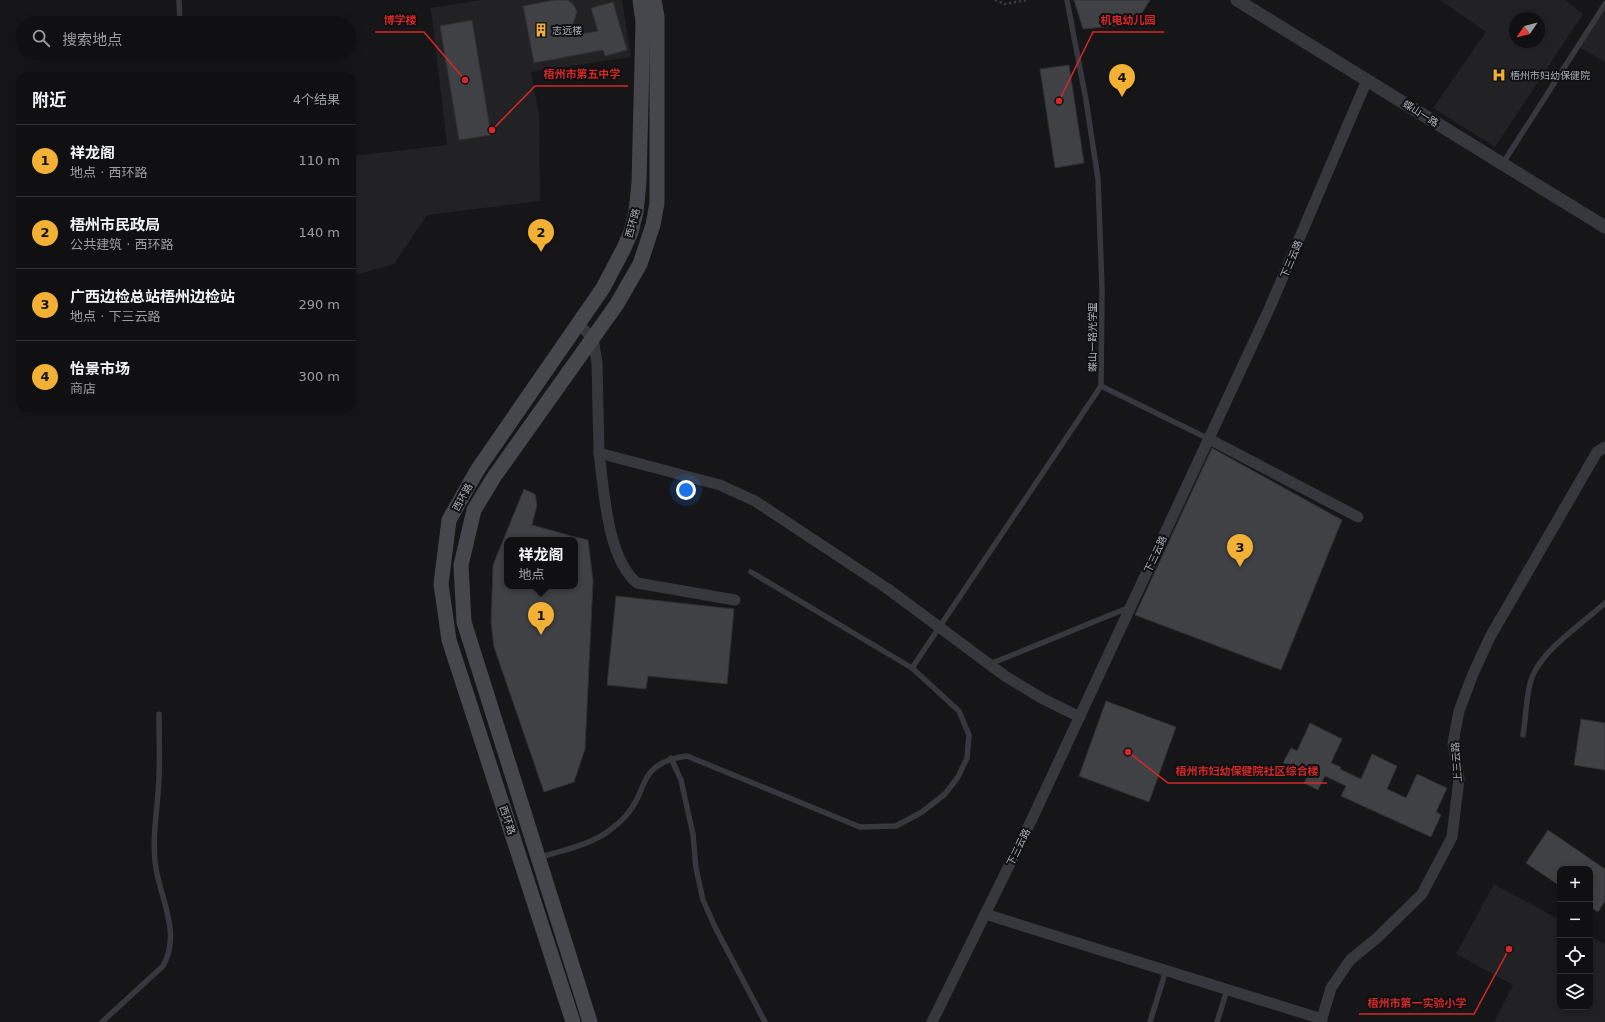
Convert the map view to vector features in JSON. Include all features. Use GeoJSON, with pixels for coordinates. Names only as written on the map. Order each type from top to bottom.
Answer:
{"type":"FeatureCollection","features":[{"type":"Feature","properties":{"kind":"main road","name":"西环路"},"geometry":{"type":"LineString","coordinates":[[573,1022],[449,640],[441,584],[449,520],[478,469],[579,325],[603,288],[623,250],[636,212],[639,183],[643,22],[640,0]]}},
{"type":"Feature","properties":{"kind":"main road","name":"西环路"},"geometry":{"type":"LineString","coordinates":[[590,1022],[464,622],[461,565],[474,510],[494,477],[617,304],[640,264],[653,225],[656,203],[657,17],[654,0]]}},
{"type":"Feature","properties":{"kind":"street","name":"蝶山一路"},"geometry":{"type":"LineString","coordinates":[[1237,0],[1605,227]]}},
{"type":"Feature","properties":{"kind":"street","name":"下三云路"},"geometry":{"type":"LineString","coordinates":[[932,1022],[1080,717],[1209,439],[1270,307],[1368,80]]}},
{"type":"Feature","properties":{"kind":"street"},"geometry":{"type":"LineString","coordinates":[[579,325],[593,338],[597,363],[599,453],[610,523],[616,548],[629,576],[637,583],[735,600]]}},
{"type":"Feature","properties":{"kind":"street"},"geometry":{"type":"LineString","coordinates":[[1209,439],[1358,517]]}},
{"type":"Feature","properties":{"kind":"street","name":"上三云路"},"geometry":{"type":"LineString","coordinates":[[1321,1020],[1331,988],[1350,960],[1377,938],[1422,894],[1452,838],[1459,779],[1453,743],[1459,712],[1473,674],[1490,637],[1564,508],[1597,452],[1605,447]]}},
{"type":"Feature","properties":{"kind":"street"},"geometry":{"type":"LineString","coordinates":[[599,453],[720,485],[755,502],[888,589],[989,664],[1043,699],[1080,717]]}},
{"type":"Feature","properties":{"kind":"street"},"geometry":{"type":"LineString","coordinates":[[985,914],[1321,1020]]}},
{"type":"Feature","properties":{"kind":"lane"},"geometry":{"type":"LineString","coordinates":[[178,0],[179,16]]}},
{"type":"Feature","properties":{"kind":"lane","name":"蝶山一路光学里"},"geometry":{"type":"LineString","coordinates":[[912,668],[1101,386],[1102,288],[1098,179],[1086,100],[1067,0]]}},
{"type":"Feature","properties":{"kind":"lane"},"geometry":{"type":"LineString","coordinates":[[1503,164],[1605,4]]}},
{"type":"Feature","properties":{"kind":"lane"},"geometry":{"type":"LineString","coordinates":[[1101,386],[1209,439]]}},
{"type":"Feature","properties":{"kind":"lane"},"geometry":{"type":"LineString","coordinates":[[539,858],[590,840],[609,831],[627,816],[637,800],[647,777],[658,765],[671,758],[687,756],[860,827],[896,826],[922,812],[945,794],[958,777],[967,758],[969,735],[959,711],[912,668],[751,572]]}},
{"type":"Feature","properties":{"kind":"lane"},"geometry":{"type":"LineString","coordinates":[[1523,735],[1532,679],[1539,664],[1552,650],[1605,603]]}},
{"type":"Feature","properties":{"kind":"lane"},"geometry":{"type":"LineString","coordinates":[[989,664],[1131,606]]}},
{"type":"Feature","properties":{"kind":"lane"},"geometry":{"type":"LineString","coordinates":[[102,1022],[164,966],[170,954],[171,937],[168,915],[156,868],[155,850],[159,777],[159,714]]}},
{"type":"Feature","properties":{"kind":"lane"},"geometry":{"type":"LineString","coordinates":[[671,758],[681,780],[688,810],[693,834],[696,868],[704,900],[716,929],[765,1022]]}},
{"type":"Feature","properties":{"kind":"lane"},"geometry":{"type":"LineString","coordinates":[[1150,1022],[1166,970]]}},
{"type":"Feature","properties":{"kind":"lane"},"geometry":{"type":"LineString","coordinates":[[1217,1022],[1227,990]]}},
{"type":"Feature","properties":{"kind":"path"},"geometry":{"type":"LineString","coordinates":[[995,0],[1005,4],[1027,0]]}},
{"type":"Feature","properties":{"kind":"shaded area"},"geometry":{"type":"Polygon","coordinates":[[[481,0],[622,0],[631,57],[531,72],[539,115],[540,201],[427,215],[394,264],[356,275],[356,156],[447,145],[431,8],[481,0]]]}},
{"type":"Feature","properties":{"kind":"shaded area","name":"梧州市妇幼保健院"},"geometry":{"type":"Polygon","coordinates":[[[1440,0],[1565,0],[1583,14],[1495,147],[1433,108],[1486,32],[1440,0]]]}},
{"type":"Feature","properties":{"kind":"shaded area"},"geometry":{"type":"Polygon","coordinates":[[[1605,4],[1605,62],[1579,47],[1605,4]]]}},
{"type":"Feature","properties":{"kind":"shaded area"},"geometry":{"type":"Polygon","coordinates":[[[1494,884],[1557,918],[1557,1010],[1593,1010],[1593,938],[1605,944],[1605,1022],[1494,1022],[1513,985],[1456,954],[1494,884]]]}},
{"type":"Feature","properties":{"kind":"building","name":"志远楼"},"geometry":{"type":"Polygon","coordinates":[[[555,0],[568,0],[574,5],[577,12],[569,36],[598,31],[591,8],[613,2],[627,50],[605,56],[603,50],[534,63],[523,6],[555,0]]]}},
{"type":"Feature","properties":{"kind":"building"},"geometry":{"type":"Polygon","coordinates":[[[1074,0],[1150,0],[1135,24],[1083,29],[1074,0]]]}},
{"type":"Feature","properties":{"kind":"building"},"geometry":{"type":"Polygon","coordinates":[[[472,20],[491,135],[459,140],[440,26],[472,20]]]}},
{"type":"Feature","properties":{"kind":"building"},"geometry":{"type":"Polygon","coordinates":[[[1069,65],[1084,163],[1055,168],[1040,69],[1069,65]]]}},
{"type":"Feature","properties":{"kind":"building"},"geometry":{"type":"Polygon","coordinates":[[[1212,448],[1342,520],[1281,670],[1135,615],[1212,448]]]}},
{"type":"Feature","properties":{"kind":"building"},"geometry":{"type":"Polygon","coordinates":[[[524,489],[535,494],[537,505],[532,525],[575,537],[504,537],[524,489]]]}},
{"type":"Feature","properties":{"kind":"building"},"geometry":{"type":"Polygon","coordinates":[[[504,538],[504,589],[578,589],[578,538],[588,540],[593,581],[585,749],[574,782],[544,792],[494,647],[491,623],[493,565],[504,538]]]}},
{"type":"Feature","properties":{"kind":"building"},"geometry":{"type":"Polygon","coordinates":[[[616,596],[734,609],[727,684],[648,676],[646,689],[607,685],[616,596]]]}},
{"type":"Feature","properties":{"kind":"building"},"geometry":{"type":"Polygon","coordinates":[[[1106,701],[1176,727],[1149,802],[1079,776],[1106,701]]]}},
{"type":"Feature","properties":{"kind":"building"},"geometry":{"type":"Polygon","coordinates":[[[1581,719],[1605,723],[1605,770],[1574,765],[1581,719]]]}},
{"type":"Feature","properties":{"kind":"building"},"geometry":{"type":"Polygon","coordinates":[[[1310,723],[1342,739],[1331,763],[1361,779],[1372,754],[1397,766],[1387,789],[1406,798],[1417,774],[1447,788],[1436,812],[1441,815],[1431,837],[1341,796],[1346,786],[1325,776],[1318,790],[1304,783],[1308,775],[1283,763],[1291,748],[1297,751],[1310,723]]]}},
{"type":"Feature","properties":{"kind":"building"},"geometry":{"type":"Polygon","coordinates":[[[1548,830],[1605,869],[1605,901],[1598,912],[1593,909],[1593,866],[1557,866],[1557,884],[1526,863],[1548,830]]]}},
{"type":"Feature","properties":{"kind":"place","name":"志远楼"},"geometry":{"type":"Point","coordinates":[541,30]}},
{"type":"Feature","properties":{"kind":"place","name":"梧州市妇幼保健院"},"geometry":{"type":"Point","coordinates":[1499,75]}},
{"type":"Feature","properties":{"kind":"place","name":"博学楼"},"geometry":{"type":"Point","coordinates":[465,80]}},
{"type":"Feature","properties":{"kind":"place","name":"怡景市场"},"geometry":{"type":"Point","coordinates":[1122,97]}},
{"type":"Feature","properties":{"kind":"place","name":"机电幼儿园"},"geometry":{"type":"Point","coordinates":[1059,101]}},
{"type":"Feature","properties":{"kind":"place","name":"梧州市第五中学"},"geometry":{"type":"Point","coordinates":[492,130]}},
{"type":"Feature","properties":{"kind":"place","name":"梧州市民政局"},"geometry":{"type":"Point","coordinates":[541,252]}},
{"type":"Feature","properties":{"kind":"place","name":"广西边检总站梧州边检站"},"geometry":{"type":"Point","coordinates":[1240,567]}},
{"type":"Feature","properties":{"kind":"place","name":"祥龙阁"},"geometry":{"type":"Point","coordinates":[541,635]}},
{"type":"Feature","properties":{"kind":"place","name":"梧州市妇幼保健院社区综合楼"},"geometry":{"type":"Point","coordinates":[1128,752]}},
{"type":"Feature","properties":{"kind":"place","name":"梧州市第一实验小学"},"geometry":{"type":"Point","coordinates":[1509,949]}}]}
